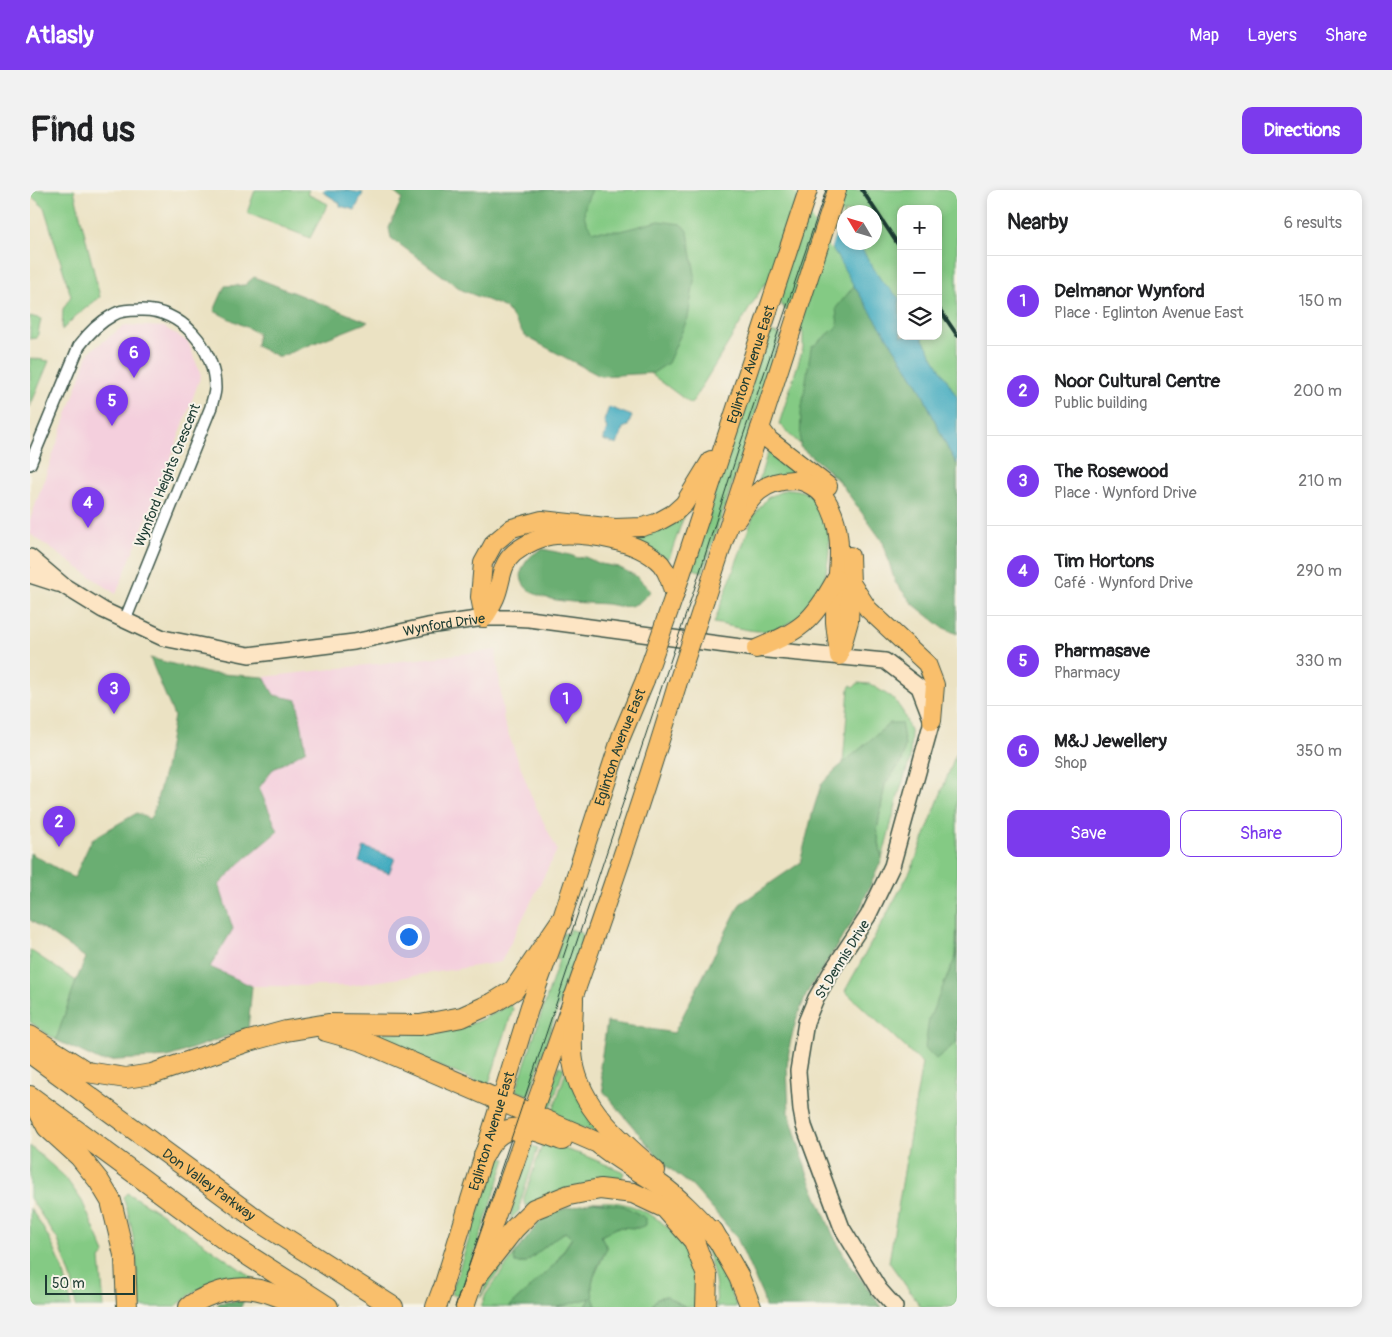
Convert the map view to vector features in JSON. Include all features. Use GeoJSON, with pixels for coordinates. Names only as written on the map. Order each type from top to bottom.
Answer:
{"type":"FeatureCollection","features":[{"type":"Feature","properties":{"kind":"highway"},"geometry":{"type":"LineString","coordinates":[[30,1036],[87,1072],[126,1078],[152,1074],[249,1041],[286,1031],[328,1024],[420,1025],[462,1016],[492,1003],[514,990],[561,921]]}},
{"type":"Feature","properties":{"kind":"highway"},"geometry":{"type":"LineString","coordinates":[[573,999],[573,1061],[582,1089],[598,1117],[618,1138],[678,1190],[709,1222],[739,1277],[751,1307]]}},
{"type":"Feature","properties":{"kind":"highway"},"geometry":{"type":"LineString","coordinates":[[286,1031],[327,1032],[362,1041],[500,1101],[529,1121],[598,1143],[614,1156],[660,1184],[720,1242]]}},
{"type":"Feature","properties":{"kind":"highway","name":"Don Valley Parkway"},"geometry":{"type":"LineString","coordinates":[[30,1054],[263,1224],[393,1307]]}},
{"type":"Feature","properties":{"kind":"highway"},"geometry":{"type":"LineString","coordinates":[[31,1097],[47,1127],[79,1156],[111,1200],[125,1259],[128,1307]]}},
{"type":"Feature","properties":{"kind":"highway"},"geometry":{"type":"LineString","coordinates":[[31,1097],[230,1243],[328,1307]]}},
{"type":"Feature","properties":{"kind":"highway"},"geometry":{"type":"LineString","coordinates":[[484,1156],[496,1136],[529,1121]]}},
{"type":"Feature","properties":{"kind":"highway"},"geometry":{"type":"LineString","coordinates":[[476,1277],[514,1229],[534,1209],[569,1194],[600,1189],[632,1193],[665,1208],[694,1241],[707,1276],[706,1307]]}},
{"type":"Feature","properties":{"kind":"highway"},"geometry":{"type":"LineString","coordinates":[[189,1307],[205,1297],[240,1287],[262,1290],[303,1307]]}},
{"type":"Feature","properties":{"kind":"main road","name":"Eglinton Avenue East"},"geometry":{"type":"LineString","coordinates":[[438,1302],[530,1006],[561,921],[622,737],[646,680],[808,190]]}},
{"type":"Feature","properties":{"kind":"main road","name":"Eglinton Avenue East"},"geometry":{"type":"LineString","coordinates":[[465,1307],[658,749],[837,190]]}},
{"type":"Feature","properties":{"kind":"main road"},"geometry":{"type":"LineString","coordinates":[[756,649],[785,637],[800,628],[845,578],[849,527],[843,506],[834,492],[769,440],[760,428]]}},
{"type":"Feature","properties":{"kind":"main road"},"geometry":{"type":"LineString","coordinates":[[484,618],[480,597],[483,563],[494,543],[512,528],[542,520],[615,528],[656,523],[674,513],[684,504],[726,436]]}},
{"type":"Feature","properties":{"kind":"main road"},"geometry":{"type":"LineString","coordinates":[[725,537],[751,498],[758,491],[772,483],[796,480],[818,489],[833,513],[845,578],[849,621],[839,656]]}},
{"type":"Feature","properties":{"kind":"main road"},"geometry":{"type":"LineString","coordinates":[[484,618],[496,598],[507,560],[516,552],[534,542],[555,535],[620,541],[639,549],[660,564],[669,576],[674,596]]}},
{"type":"Feature","properties":{"kind":"main road"},"geometry":{"type":"LineString","coordinates":[[845,578],[868,609],[926,664],[935,685],[932,721]]}},
{"type":"Feature","properties":{"kind":"street","name":"Wynford Heights Crescent"},"geometry":{"type":"LineString","coordinates":[[30,464],[79,346],[92,330],[113,314],[127,310],[146,309],[160,312],[177,320],[192,331],[204,347],[213,370],[215,390],[211,407],[125,620]]}},
{"type":"Feature","properties":{"kind":"street","name":"Wynford Drive"},"geometry":{"type":"LineString","coordinates":[[30,557],[64,586],[104,610],[163,638],[249,655],[354,642],[428,626],[484,618],[529,619],[756,649],[839,656]]}},
{"type":"Feature","properties":{"kind":"street","name":"Wynford Drive"},"geometry":{"type":"LineString","coordinates":[[30,575],[64,586]]}},
{"type":"Feature","properties":{"kind":"street"},"geometry":{"type":"LineString","coordinates":[[30,581],[64,586]]}},
{"type":"Feature","properties":{"kind":"street"},"geometry":{"type":"LineString","coordinates":[[839,656],[886,661],[919,687],[932,721]]}},
{"type":"Feature","properties":{"kind":"street","name":"St Dennis Drive"},"geometry":{"type":"LineString","coordinates":[[894,1307],[879,1289],[842,1228],[804,1126],[798,1071],[806,1022],[816,998],[868,916],[892,866],[932,721]]}},
{"type":"Feature","properties":{"kind":"shaded area"},"geometry":{"type":"Polygon","coordinates":[[[125,325],[164,327],[188,342],[201,375],[174,450],[116,594],[30,534],[30,520],[89,352],[125,325]]]}},
{"type":"Feature","properties":{"kind":"shaded area"},"geometry":{"type":"Polygon","coordinates":[[[496,650],[504,722],[532,798],[557,850],[501,962],[349,986],[252,986],[210,967],[233,929],[219,885],[240,863],[278,831],[259,788],[272,770],[306,750],[264,677],[496,650]]]}},
{"type":"Feature","properties":{"kind":"green space"},"geometry":{"type":"Polygon","coordinates":[[[30,190],[74,190],[100,297],[62,330],[63,309],[71,296],[44,207],[30,195],[30,190]]]}},
{"type":"Feature","properties":{"kind":"green space"},"geometry":{"type":"Polygon","coordinates":[[[255,190],[309,190],[307,194],[328,204],[310,238],[247,213],[255,190]]]}},
{"type":"Feature","properties":{"kind":"green space"},"geometry":{"type":"Polygon","coordinates":[[[391,190],[592,190],[584,212],[586,221],[594,231],[620,231],[659,221],[681,224],[688,232],[695,275],[688,318],[668,363],[653,373],[600,376],[525,336],[506,308],[462,290],[391,238],[389,228],[402,199],[391,190]]]}},
{"type":"Feature","properties":{"kind":"green space"},"geometry":{"type":"Polygon","coordinates":[[[405,190],[957,190],[957,595],[779,424],[803,348],[803,333],[765,283],[691,404],[405,190]]]}},
{"type":"Feature","properties":{"kind":"green space"},"geometry":{"type":"Polygon","coordinates":[[[254,277],[368,322],[279,357],[256,346],[258,333],[214,311],[225,286],[245,285],[254,277]]]}},
{"type":"Feature","properties":{"kind":"green space"},"geometry":{"type":"Polygon","coordinates":[[[854,286],[919,386],[948,449],[957,464],[957,634],[942,627],[913,604],[895,582],[883,542],[836,477],[800,447],[801,413],[811,348],[838,326],[836,308],[854,286]]]}},
{"type":"Feature","properties":{"kind":"green space"},"geometry":{"type":"Polygon","coordinates":[[[30,316],[41,319],[37,338],[30,339],[30,316]]]}},
{"type":"Feature","properties":{"kind":"green space"},"geometry":{"type":"Polygon","coordinates":[[[768,331],[781,335],[703,572],[690,568],[768,331]]]}},
{"type":"Feature","properties":{"kind":"green space"},"geometry":{"type":"Polygon","coordinates":[[[30,358],[49,361],[30,407],[30,358]]]}},
{"type":"Feature","properties":{"kind":"green space"},"geometry":{"type":"Polygon","coordinates":[[[772,449],[812,479],[759,481],[767,454],[772,449]]]}},
{"type":"Feature","properties":{"kind":"green space"},"geometry":{"type":"Polygon","coordinates":[[[787,489],[804,492],[815,499],[824,511],[827,523],[829,551],[827,566],[815,601],[805,612],[792,621],[771,630],[752,630],[714,623],[753,517],[767,498],[787,489]]]}},
{"type":"Feature","properties":{"kind":"green space"},"geometry":{"type":"Polygon","coordinates":[[[685,513],[668,559],[615,534],[685,513]]]}},
{"type":"Feature","properties":{"kind":"green space"},"geometry":{"type":"Polygon","coordinates":[[[543,549],[578,558],[585,557],[601,564],[618,567],[636,576],[651,591],[638,603],[625,606],[568,602],[539,596],[529,590],[522,581],[522,570],[530,557],[543,549]]]}},
{"type":"Feature","properties":{"kind":"green space"},"geometry":{"type":"Polygon","coordinates":[[[150,658],[207,673],[264,677],[274,695],[297,700],[306,750],[272,770],[259,788],[278,831],[240,863],[219,885],[233,929],[210,967],[252,986],[248,1029],[168,1057],[101,1061],[56,1040],[86,958],[30,920],[30,853],[74,878],[92,839],[137,813],[149,819],[153,814],[165,769],[174,716],[150,658]]]}},
{"type":"Feature","properties":{"kind":"green space"},"geometry":{"type":"Polygon","coordinates":[[[858,683],[870,684],[894,699],[903,712],[911,733],[910,760],[899,793],[882,859],[877,831],[885,784],[902,761],[890,723],[843,764],[849,688],[851,685],[854,687],[858,683]]]}},
{"type":"Feature","properties":{"kind":"green space"},"geometry":{"type":"Polygon","coordinates":[[[890,723],[901,723],[905,745],[902,761],[885,784],[877,831],[882,859],[858,913],[808,991],[797,1017],[790,1043],[787,1067],[789,1113],[807,1173],[833,1235],[848,1262],[882,1307],[765,1307],[763,1297],[736,1236],[693,1187],[664,1164],[604,1092],[600,1067],[607,1022],[674,1033],[740,904],[800,863],[821,785],[833,772],[890,723]]]}},
{"type":"Feature","properties":{"kind":"green space"},"geometry":{"type":"Polygon","coordinates":[[[957,751],[957,1307],[921,1307],[889,1262],[922,1063],[845,991],[914,864],[957,751]]]}},
{"type":"Feature","properties":{"kind":"green space"},"geometry":{"type":"Polygon","coordinates":[[[957,902],[957,1042],[936,1059],[925,1048],[929,1019],[956,956],[957,902]]]}},
{"type":"Feature","properties":{"kind":"green space"},"geometry":{"type":"Polygon","coordinates":[[[570,929],[582,933],[581,939],[586,941],[575,967],[572,965],[529,1095],[516,1091],[559,960],[556,959],[563,933],[568,934],[570,929]]]}},
{"type":"Feature","properties":{"kind":"green space"},"geometry":{"type":"Polygon","coordinates":[[[30,950],[76,981],[56,1040],[30,1022],[30,950]]]}},
{"type":"Feature","properties":{"kind":"green space"},"geometry":{"type":"Polygon","coordinates":[[[510,1004],[513,1009],[488,1086],[369,1038],[370,1032],[427,1033],[460,1028],[510,1004]]]}},
{"type":"Feature","properties":{"kind":"green space"},"geometry":{"type":"Polygon","coordinates":[[[559,1066],[564,1068],[551,1108],[545,1106],[559,1066]]]}},
{"type":"Feature","properties":{"kind":"green space"},"geometry":{"type":"Polygon","coordinates":[[[567,1068],[604,1135],[551,1118],[567,1068]]]}},
{"type":"Feature","properties":{"kind":"green space"},"geometry":{"type":"Polygon","coordinates":[[[543,1142],[583,1155],[624,1172],[620,1184],[526,1206],[524,1198],[543,1142]]]}},
{"type":"Feature","properties":{"kind":"green space"},"geometry":{"type":"Polygon","coordinates":[[[30,1146],[65,1177],[82,1201],[105,1253],[100,1259],[104,1307],[76,1307],[72,1280],[58,1240],[30,1198],[30,1146]]]}},
{"type":"Feature","properties":{"kind":"green space"},"geometry":{"type":"Polygon","coordinates":[[[532,1146],[538,1148],[519,1211],[510,1220],[515,1197],[532,1146]]]}},
{"type":"Feature","properties":{"kind":"green space"},"geometry":{"type":"Polygon","coordinates":[[[496,1156],[506,1159],[460,1297],[451,1294],[496,1156]]]}},
{"type":"Feature","properties":{"kind":"green space"},"geometry":{"type":"Polygon","coordinates":[[[127,1193],[159,1212],[257,1281],[217,1283],[195,1291],[175,1307],[139,1307],[131,1224],[123,1197],[127,1193]]]}},
{"type":"Feature","properties":{"kind":"green space"},"geometry":{"type":"Polygon","coordinates":[[[593,1202],[617,1202],[637,1208],[653,1216],[667,1227],[679,1240],[688,1255],[694,1271],[695,1307],[686,1307],[666,1296],[657,1298],[651,1307],[597,1307],[592,1298],[585,1307],[558,1307],[592,1297],[592,1281],[607,1248],[601,1236],[618,1227],[638,1228],[624,1206],[593,1202]]]}},
{"type":"Feature","properties":{"kind":"green space"},"geometry":{"type":"Polygon","coordinates":[[[593,1202],[624,1206],[646,1218],[646,1225],[638,1228],[618,1227],[601,1236],[607,1248],[596,1270],[592,1284],[597,1307],[585,1307],[591,1298],[558,1307],[509,1307],[555,1264],[572,1238],[565,1232],[525,1263],[515,1263],[514,1255],[543,1217],[560,1210],[593,1202]]]}},
{"type":"Feature","properties":{"kind":"green space"},"geometry":{"type":"Polygon","coordinates":[[[30,1208],[45,1231],[62,1267],[71,1307],[30,1307],[30,1208]]]}},
{"type":"Feature","properties":{"kind":"green space"},"geometry":{"type":"Polygon","coordinates":[[[530,1227],[480,1298],[492,1271],[508,1245],[530,1227]]]}},
{"type":"Feature","properties":{"kind":"green space"},"geometry":{"type":"Polygon","coordinates":[[[566,1232],[572,1237],[555,1264],[509,1307],[481,1307],[486,1294],[514,1255],[515,1263],[525,1263],[558,1236],[566,1232]]]}},
{"type":"Feature","properties":{"kind":"green space"},"geometry":{"type":"Polygon","coordinates":[[[702,1235],[714,1253],[737,1307],[716,1307],[715,1279],[702,1235]]]}},
{"type":"Feature","properties":{"kind":"green space"},"geometry":{"type":"Polygon","coordinates":[[[666,1296],[686,1307],[651,1307],[657,1298],[666,1296]]]}},
{"type":"Feature","properties":{"kind":"green space"},"geometry":{"type":"Polygon","coordinates":[[[244,1300],[241,1307],[217,1307],[219,1303],[244,1300]]]}},
{"type":"Feature","properties":{"kind":"water"},"geometry":{"type":"Polygon","coordinates":[[[324,190],[363,193],[355,210],[340,206],[340,203],[323,192],[324,190]]]}},
{"type":"Feature","properties":{"kind":"water"},"geometry":{"type":"Polygon","coordinates":[[[795,190],[818,190],[837,213],[837,250],[862,250],[881,280],[897,296],[897,340],[923,340],[957,397],[957,464],[948,449],[919,386],[854,286],[800,193],[795,190]]]}},
{"type":"Feature","properties":{"kind":"water"},"geometry":{"type":"Polygon","coordinates":[[[609,407],[632,416],[628,426],[623,428],[617,445],[603,440],[607,429],[604,421],[609,407]]]}},
{"type":"Feature","properties":{"kind":"water"},"geometry":{"type":"Polygon","coordinates":[[[364,847],[395,858],[389,873],[359,862],[364,847]]]}},
{"type":"Feature","properties":{"kind":"pier"},"geometry":{"type":"Polygon","coordinates":[[[795,190],[821,190],[837,209],[837,230],[830,250],[798,195],[794,193],[795,190]]]}},
{"type":"Feature","properties":{"kind":"tram line"},"geometry":{"type":"LineString","coordinates":[[455,1307],[826,190]]}},
{"type":"Feature","properties":{"kind":"tram line"},"geometry":{"type":"LineString","coordinates":[[563,958],[586,889]]}},
{"type":"Feature","properties":{"kind":"railway"},"geometry":{"type":"LineString","coordinates":[[862,190],[897,243]]}},
{"type":"Feature","properties":{"kind":"railway"},"geometry":{"type":"LineString","coordinates":[[942,313],[957,335]]}},
{"type":"Feature","properties":{"kind":"place","name":"M&J Jewellery"},"geometry":{"type":"Point","coordinates":[134,378]}},
{"type":"Feature","properties":{"kind":"place","name":"Pharmasave"},"geometry":{"type":"Point","coordinates":[112,426]}},
{"type":"Feature","properties":{"kind":"place","name":"Tim Hortons"},"geometry":{"type":"Point","coordinates":[88,528]}},
{"type":"Feature","properties":{"kind":"place","name":"The Rosewood"},"geometry":{"type":"Point","coordinates":[114,714]}},
{"type":"Feature","properties":{"kind":"place","name":"Delmanor Wynford"},"geometry":{"type":"Point","coordinates":[566,724]}},
{"type":"Feature","properties":{"kind":"place","name":"Noor Cultural Centre"},"geometry":{"type":"Point","coordinates":[59,847]}}]}
